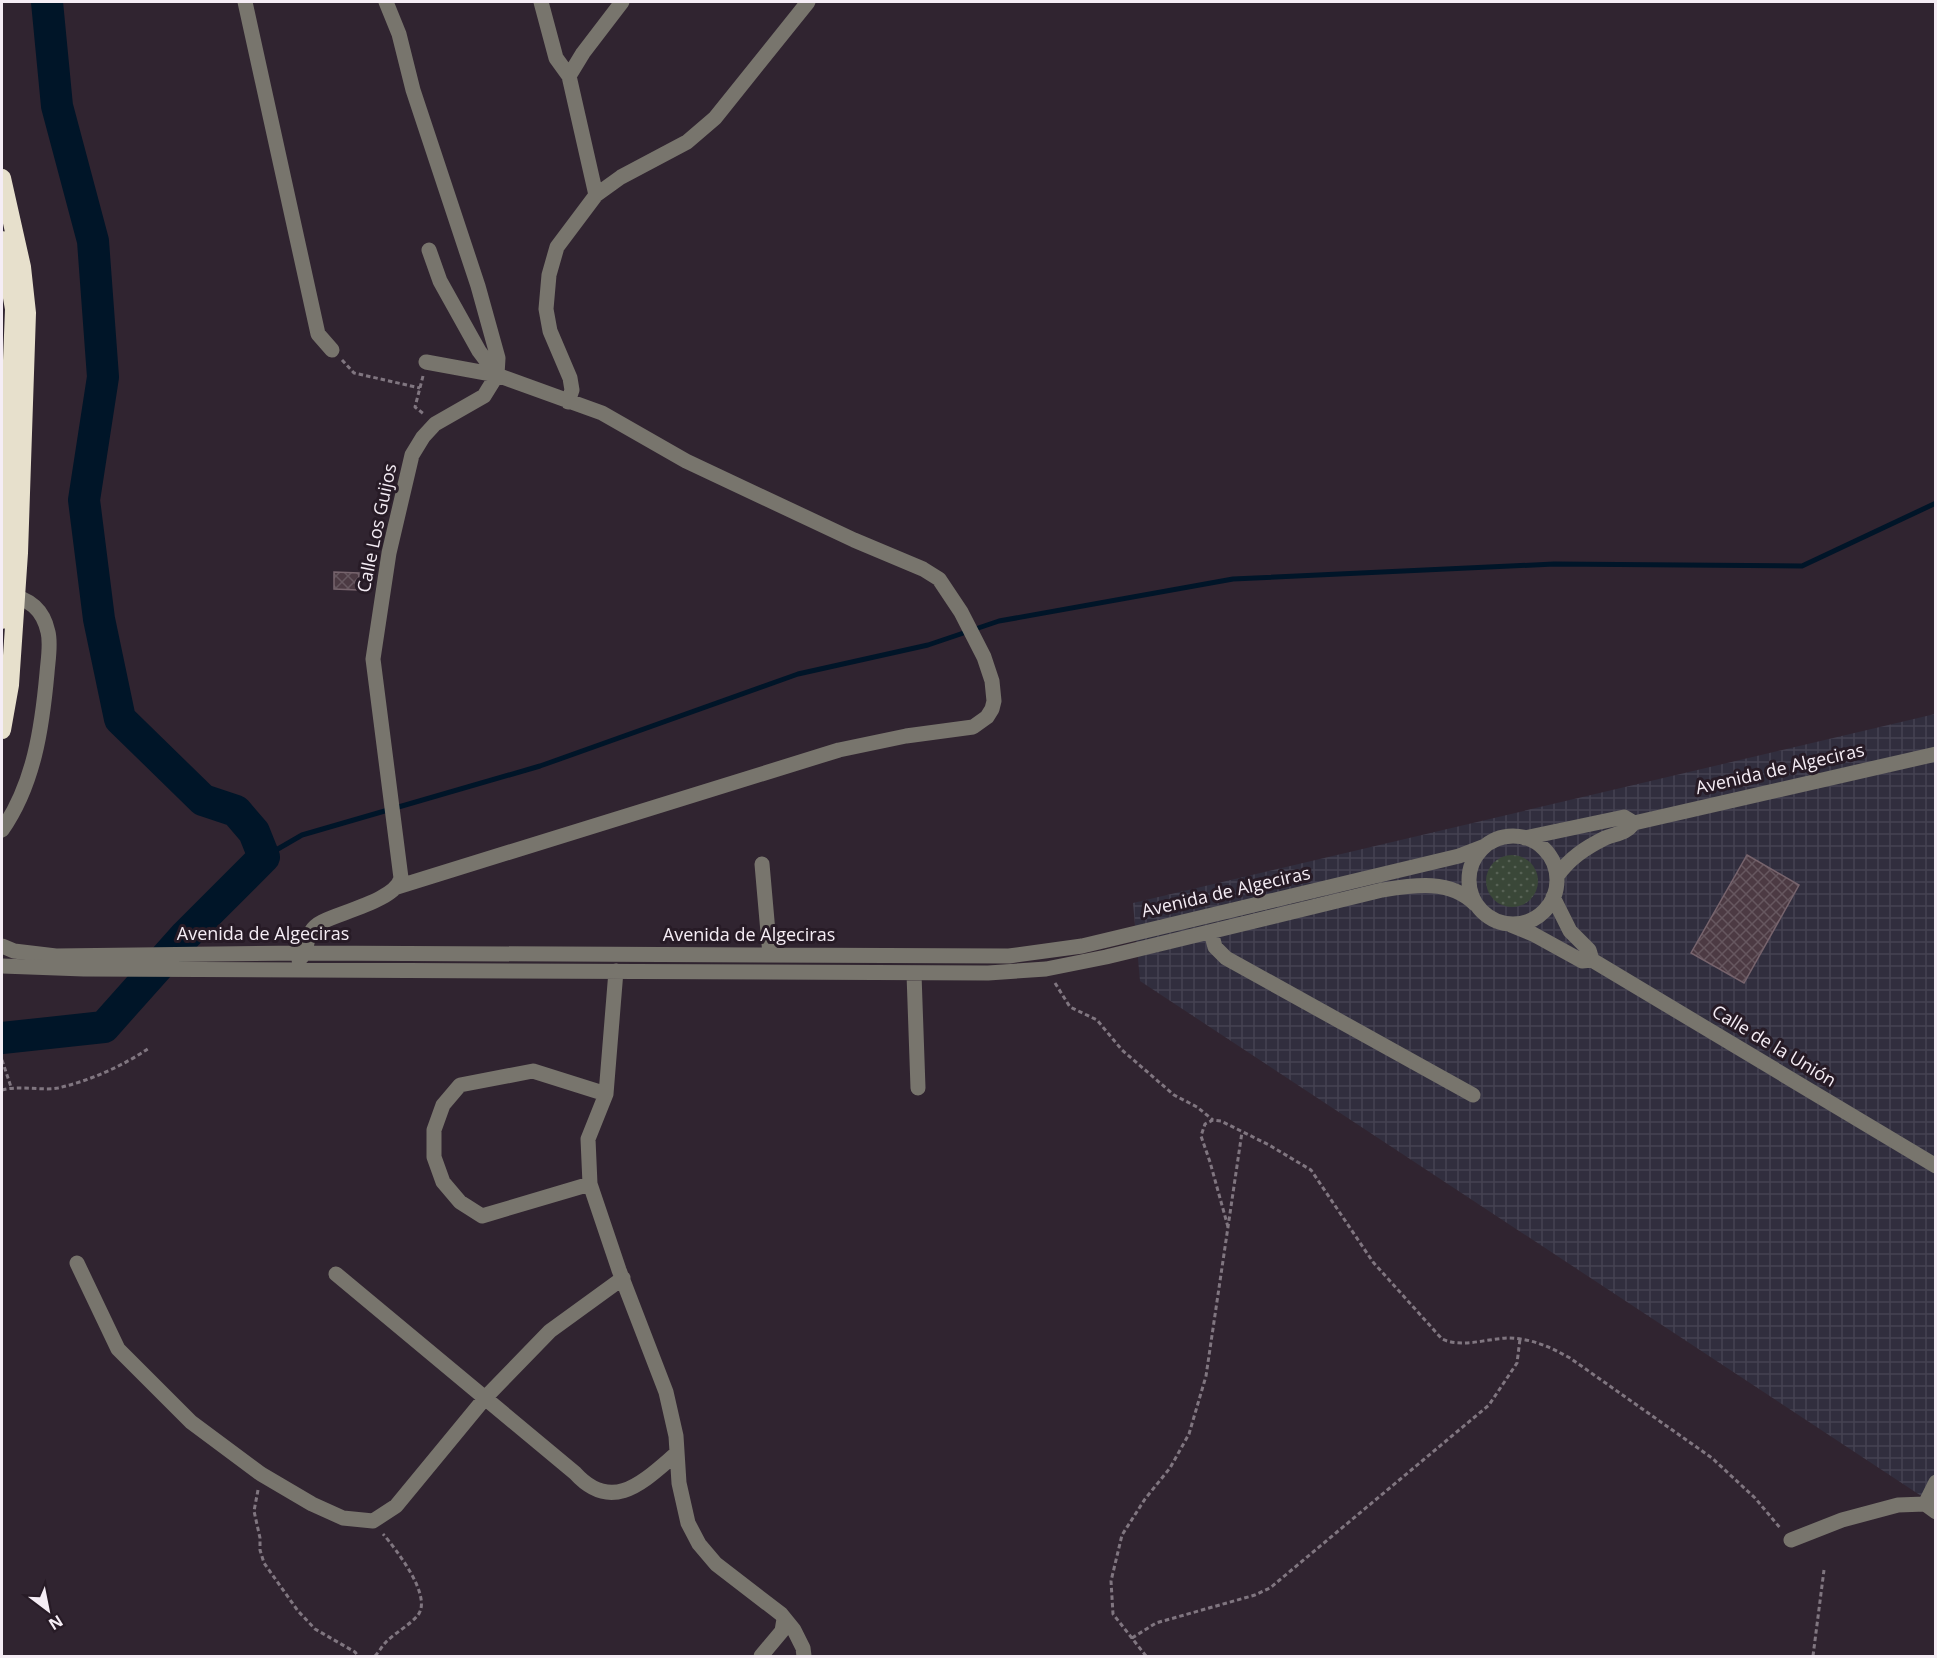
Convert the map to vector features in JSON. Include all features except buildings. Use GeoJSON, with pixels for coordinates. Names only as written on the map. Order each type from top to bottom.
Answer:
{"type":"FeatureCollection","features":[{"type":"Feature","properties":{"kind":"highway"},"geometry":{"type":"LineString","coordinates":[[2,178],[22,267],[27,313],[9,595],[2,620]]}},
{"type":"Feature","properties":{"kind":"highway"},"geometry":{"type":"LineString","coordinates":[[2,240],[14,309],[9,595],[10,685],[2,730]]}},
{"type":"Feature","properties":{"kind":"street"},"geometry":{"type":"LineString","coordinates":[[245,2],[318,334],[332,350]]}},
{"type":"Feature","properties":{"kind":"street"},"geometry":{"type":"LineString","coordinates":[[386,2],[399,34],[413,90],[478,286],[498,358],[498,375]]}},
{"type":"Feature","properties":{"kind":"street"},"geometry":{"type":"LineString","coordinates":[[541,2],[556,58],[568,75],[596,195]]}},
{"type":"Feature","properties":{"kind":"street"},"geometry":{"type":"LineString","coordinates":[[568,75],[622,2]]}},
{"type":"Feature","properties":{"kind":"street"},"geometry":{"type":"LineString","coordinates":[[568,402],[572,390],[570,378],[550,331],[546,309],[549,275],[557,246],[596,195],[621,177],[687,142],[715,118],[808,2]]}},
{"type":"Feature","properties":{"kind":"street"},"geometry":{"type":"LineString","coordinates":[[429,250],[440,281],[479,351],[498,375]]}},
{"type":"Feature","properties":{"kind":"street"},"geometry":{"type":"LineString","coordinates":[[270,968],[278,962],[299,960],[304,953],[308,935],[320,922],[378,898],[397,887],[839,750],[906,736],[973,727],[987,717],[994,700],[992,681],[978,641],[962,612],[939,579],[923,569],[854,540],[686,461],[602,413],[498,375],[426,363]]}},
{"type":"Feature","properties":{"kind":"street","name":"Calle Los Guijos"},"geometry":{"type":"LineString","coordinates":[[397,887],[401,878],[373,659],[389,553],[412,456],[423,437],[435,423],[484,396],[498,375]]}},
{"type":"Feature","properties":{"kind":"street"},"geometry":{"type":"LineString","coordinates":[[2,830],[26,785],[38,738],[49,633],[42,616],[31,603],[24,598],[9,595]]}},
{"type":"Feature","properties":{"kind":"street","name":"Avenida de Algeciras"},"geometry":{"type":"LineString","coordinates":[[1557,876],[1575,855],[1608,837],[1627,831],[1634,823],[1935,754]]}},
{"type":"Feature","properties":{"kind":"street","name":"Avenida de Algeciras"},"geometry":{"type":"LineString","coordinates":[[1525,838],[1623,817],[1634,823]]}},
{"type":"Feature","properties":{"kind":"street"},"geometry":{"type":"LineString","coordinates":[[1504,837],[1525,838],[1543,848],[1555,866],[1557,876],[1553,897],[1541,914],[1521,924],[1511,925],[1490,919],[1475,904],[1471,895],[1469,873],[1477,854],[1485,846],[1504,837]]}},
{"type":"Feature","properties":{"kind":"street","name":"Avenida de Algeciras"},"geometry":{"type":"LineString","coordinates":[[2,966],[84,962],[213,961],[304,953],[1009,956],[1082,946],[1460,856],[1485,846]]}},
{"type":"Feature","properties":{"kind":"street"},"geometry":{"type":"LineString","coordinates":[[762,864],[770,955]]}},
{"type":"Feature","properties":{"kind":"street","name":"Avenida de Algeciras"},"geometry":{"type":"LineString","coordinates":[[213,961],[270,968],[988,973],[1046,969],[1402,887],[1420,885],[1447,887],[1458,890],[1475,904]]}},
{"type":"Feature","properties":{"kind":"street","name":"Calle de la Unión"},"geometry":{"type":"LineString","coordinates":[[1553,897],[1570,931],[1589,950],[1592,960]]}},
{"type":"Feature","properties":{"kind":"street","name":"Calle de la Unión"},"geometry":{"type":"LineString","coordinates":[[1511,925],[1533,933],[1582,961],[1592,960],[1935,1166]]}},
{"type":"Feature","properties":{"kind":"street"},"geometry":{"type":"LineString","coordinates":[[1211,932],[1215,947],[1226,958],[1473,1095]]}},
{"type":"Feature","properties":{"kind":"street","name":"Avenida de Algeciras"},"geometry":{"type":"LineString","coordinates":[[2,946],[14,951],[84,962]]}},
{"type":"Feature","properties":{"kind":"street"},"geometry":{"type":"LineString","coordinates":[[616,971],[606,1094],[588,1139],[590,1184],[622,1278],[666,1392],[676,1436],[679,1483],[688,1523],[699,1544],[716,1564],[784,1619],[794,1630],[803,1648],[804,1656]]}},
{"type":"Feature","properties":{"kind":"street"},"geometry":{"type":"LineString","coordinates":[[914,974],[918,1088]]}},
{"type":"Feature","properties":{"kind":"street"},"geometry":{"type":"LineString","coordinates":[[590,1184],[482,1216],[460,1202],[443,1182],[434,1157],[434,1130],[443,1105],[460,1085],[533,1071],[606,1094]]}},
{"type":"Feature","properties":{"kind":"street"},"geometry":{"type":"LineString","coordinates":[[77,1263],[118,1349],[191,1422],[261,1474],[312,1504],[343,1518],[372,1521],[396,1506],[485,1398],[550,1331],[622,1278]]}},
{"type":"Feature","properties":{"kind":"street"},"geometry":{"type":"LineString","coordinates":[[336,1274],[575,1473],[585,1484],[598,1491],[613,1493],[627,1491],[639,1485],[677,1453]]}},
{"type":"Feature","properties":{"kind":"street"},"geometry":{"type":"LineString","coordinates":[[1791,1540],[1842,1520],[1898,1505],[1930,1508],[1934,1484]]}},
{"type":"Feature","properties":{"kind":"street"},"geometry":{"type":"LineString","coordinates":[[761,1656],[782,1631],[784,1619]]}},
{"type":"Feature","properties":{"kind":"path"},"geometry":{"type":"LineString","coordinates":[[332,350],[354,373],[420,388]]}},
{"type":"Feature","properties":{"kind":"path"},"geometry":{"type":"LineString","coordinates":[[426,363],[415,407],[435,423]]}},
{"type":"Feature","properties":{"kind":"path"},"geometry":{"type":"LineString","coordinates":[[1046,969],[1070,1007],[1097,1020],[1122,1050],[1174,1095],[1197,1107],[1213,1120],[1221,1121],[1269,1145],[1311,1170],[1372,1262],[1442,1339],[1455,1343],[1520,1339],[1549,1346],[1570,1358],[1712,1458],[1755,1498],[1791,1540]]}},
{"type":"Feature","properties":{"kind":"path"},"geometry":{"type":"LineString","coordinates":[[2,1090],[56,1088],[115,1067],[149,1048]]}},
{"type":"Feature","properties":{"kind":"path"},"geometry":{"type":"LineString","coordinates":[[2,1060],[11,1088]]}},
{"type":"Feature","properties":{"kind":"path"},"geometry":{"type":"LineString","coordinates":[[1213,1120],[1205,1124],[1201,1136],[1228,1227]]}},
{"type":"Feature","properties":{"kind":"path"},"geometry":{"type":"LineString","coordinates":[[1146,1656],[1113,1614],[1111,1581],[1122,1535],[1145,1498],[1170,1468],[1188,1434],[1206,1376],[1242,1132]]}},
{"type":"Feature","properties":{"kind":"path"},"geometry":{"type":"LineString","coordinates":[[1132,1638],[1155,1623],[1256,1595],[1270,1588],[1488,1405],[1517,1363],[1520,1339]]}},
{"type":"Feature","properties":{"kind":"path"},"geometry":{"type":"LineString","coordinates":[[261,1474],[254,1510],[264,1563],[298,1611],[315,1629],[358,1656]]}},
{"type":"Feature","properties":{"kind":"path"},"geometry":{"type":"LineString","coordinates":[[372,1521],[409,1570],[419,1590],[422,1605],[419,1614],[385,1643],[375,1656]]}},
{"type":"Feature","properties":{"kind":"path"},"geometry":{"type":"LineString","coordinates":[[1813,1656],[1824,1570]]}},
{"type":"Feature","properties":{"kind":"shaded area"},"geometry":{"type":"Polygon","coordinates":[[[1935,714],[1935,1505],[1140,981],[1133,903],[1935,714]]]}},
{"type":"Feature","properties":{"kind":"green space"},"geometry":{"type":"Polygon","coordinates":[[[1507,855],[1517,855],[1526,859],[1534,867],[1538,881],[1534,895],[1526,903],[1517,907],[1507,907],[1498,903],[1490,895],[1486,886],[1486,876],[1490,867],[1498,859],[1507,855]]]}},
{"type":"Feature","properties":{"kind":"waterway"},"geometry":{"type":"LineString","coordinates":[[2,1038],[104,1027],[186,935],[264,857],[254,832],[236,811],[203,800],[120,719],[99,619],[84,500],[103,377],[93,241],[57,106],[47,2]]}},
{"type":"Feature","properties":{"kind":"waterway"},"geometry":{"type":"LineString","coordinates":[[264,857],[302,835],[540,766],[798,674],[928,645],[999,621],[1233,579],[1554,564],[1802,566],[1936,503]]}}]}
